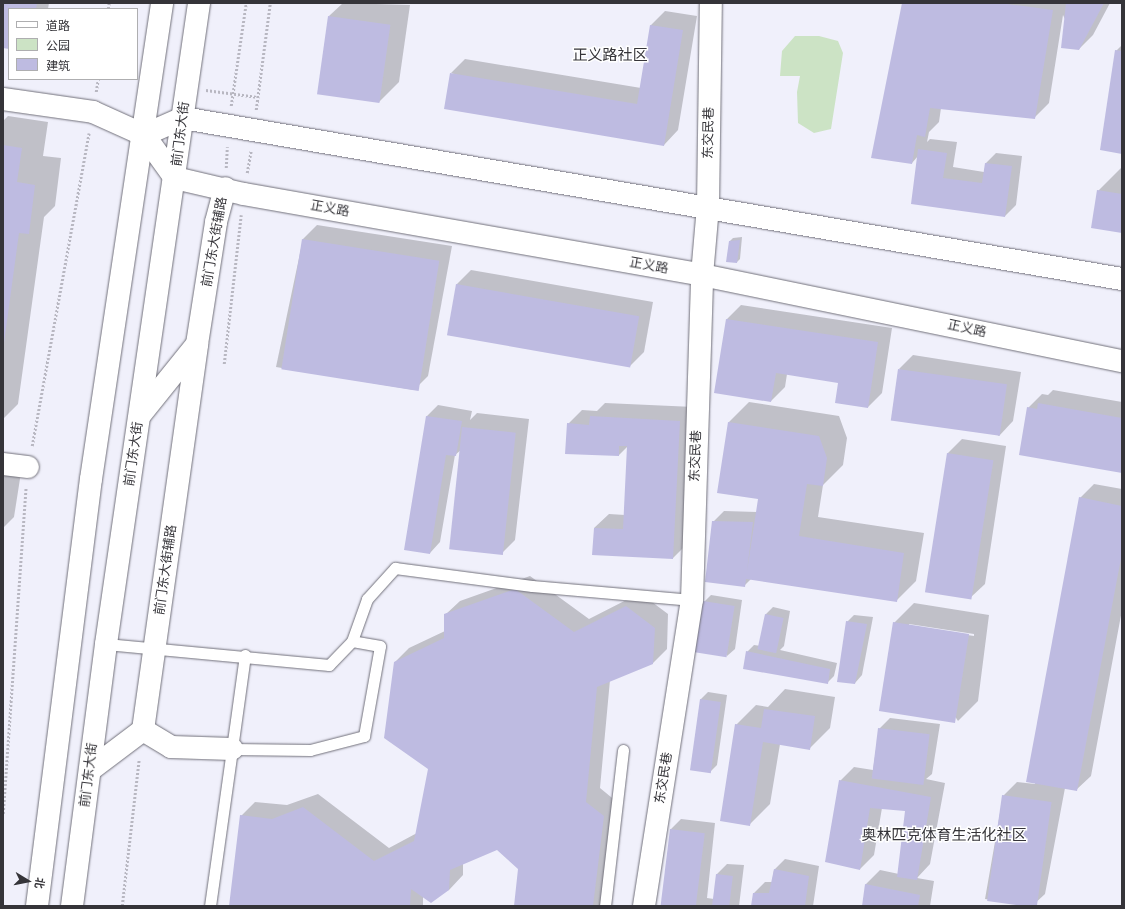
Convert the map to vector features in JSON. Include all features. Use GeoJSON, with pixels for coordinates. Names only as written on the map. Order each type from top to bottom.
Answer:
{"type":"FeatureCollection","features":[{"type":"Feature","properties":{"kind":"street"},"geometry":{"type":"LineString","coordinates":[[37,906],[91,479],[144,135],[162,3]]}},
{"type":"Feature","properties":{"kind":"street","name":"前门东大街"},"geometry":{"type":"LineString","coordinates":[[72,906],[106,644],[175,178],[199,3]]}},
{"type":"Feature","properties":{"kind":"street","name":"东交民巷"},"geometry":{"type":"LineString","coordinates":[[644,906],[692,600],[702,276],[708,207],[711,3]]}},
{"type":"Feature","properties":{"kind":"street"},"geometry":{"type":"LineString","coordinates":[[3,99],[93,112],[144,135],[175,178]]}},
{"type":"Feature","properties":{"kind":"street"},"geometry":{"type":"LineString","coordinates":[[144,135],[183,118],[1122,279]]}},
{"type":"Feature","properties":{"kind":"street","name":"正义路"},"geometry":{"type":"LineString","coordinates":[[175,178],[234,191],[702,276],[1122,361]]}},
{"type":"Feature","properties":{"kind":"street","name":"前门东大街辅路"},"geometry":{"type":"LineString","coordinates":[[143,730],[197,344],[216,222],[234,191]]}},
{"type":"Feature","properties":{"kind":"street","name":"前门东大街辅路"},"geometry":{"type":"LineString","coordinates":[[140,415],[197,344]]}},
{"type":"Feature","properties":{"kind":"street"},"geometry":{"type":"LineString","coordinates":[[3,464],[28,467]]}},
{"type":"Feature","properties":{"kind":"street"},"geometry":{"type":"LineString","coordinates":[[90,770],[143,730],[171,747],[232,750]]}},
{"type":"Feature","properties":{"kind":"lane"},"geometry":{"type":"LineString","coordinates":[[106,644],[244,655],[329,665],[352,640],[367,599],[395,568],[532,586],[692,600]]}},
{"type":"Feature","properties":{"kind":"lane"},"geometry":{"type":"LineString","coordinates":[[232,750],[310,750],[364,736],[380,646],[352,640]]}},
{"type":"Feature","properties":{"kind":"lane"},"geometry":{"type":"LineString","coordinates":[[210,906],[244,655]]}},
{"type":"Feature","properties":{"kind":"lane"},"geometry":{"type":"LineString","coordinates":[[605,906],[622,750]]}},
{"type":"Feature","properties":{"kind":"path"},"geometry":{"type":"LineString","coordinates":[[224,364],[234,191],[228,126],[246,3]]}},
{"type":"Feature","properties":{"kind":"path"},"geometry":{"type":"LineString","coordinates":[[234,191],[254,130],[270,3]]}},
{"type":"Feature","properties":{"kind":"path"},"geometry":{"type":"LineString","coordinates":[[122,906],[143,730]]}},
{"type":"Feature","properties":{"kind":"green space"},"geometry":{"type":"Polygon","coordinates":[[[795,36],[819,36],[838,41],[843,53],[831,129],[814,133],[798,123],[797,92],[800,76],[780,76],[782,51],[795,36]]]}},
{"type":"Feature","properties":{"kind":"building"},"geometry":{"type":"Polygon","coordinates":[[[3,3],[37,3],[36,8],[8,8],[8,49],[3,48],[3,3]]]}},
{"type":"Feature","properties":{"kind":"building"},"geometry":{"type":"Polygon","coordinates":[[[902,3],[1000,3],[1053,10],[1035,119],[930,108],[925,137],[917,135],[912,164],[871,158],[902,3]]]}},
{"type":"Feature","properties":{"kind":"building"},"geometry":{"type":"Polygon","coordinates":[[[1066,3],[1104,3],[1079,50],[1061,48],[1066,3]]]}},
{"type":"Feature","properties":{"kind":"building"},"geometry":{"type":"Polygon","coordinates":[[[328,16],[390,25],[379,103],[317,94],[328,16]]]}},
{"type":"Feature","properties":{"kind":"building"},"geometry":{"type":"Polygon","coordinates":[[[650,25],[683,30],[664,146],[444,109],[450,73],[637,104],[650,25]]]}},
{"type":"Feature","properties":{"kind":"building"},"geometry":{"type":"Polygon","coordinates":[[[1115,50],[1122,51],[1122,154],[1100,150],[1115,50]]]}},
{"type":"Feature","properties":{"kind":"building"},"geometry":{"type":"Polygon","coordinates":[[[3,145],[22,148],[17,182],[35,185],[29,234],[19,233],[4,343],[3,145]]]}},
{"type":"Feature","properties":{"kind":"building"},"geometry":{"type":"Polygon","coordinates":[[[918,149],[947,153],[943,178],[982,183],[985,163],[1012,166],[1005,217],[911,204],[918,149]]]}},
{"type":"Feature","properties":{"kind":"building"},"geometry":{"type":"Polygon","coordinates":[[[1097,190],[1122,194],[1122,233],[1091,228],[1097,190]]]}},
{"type":"Feature","properties":{"kind":"building"},"geometry":{"type":"Polygon","coordinates":[[[302,239],[439,261],[419,391],[281,369],[302,239]]]}},
{"type":"Feature","properties":{"kind":"building"},"geometry":{"type":"Polygon","coordinates":[[[740,240],[737,263],[726,262],[729,241],[740,240]]]}},
{"type":"Feature","properties":{"kind":"building"},"geometry":{"type":"Polygon","coordinates":[[[456,284],[639,316],[630,368],[447,335],[456,284]]]}},
{"type":"Feature","properties":{"kind":"building"},"geometry":{"type":"Polygon","coordinates":[[[726,319],[878,342],[868,408],[835,403],[838,383],[776,373],[771,402],[714,393],[726,319]]]}},
{"type":"Feature","properties":{"kind":"building"},"geometry":{"type":"Polygon","coordinates":[[[898,369],[1007,384],[1000,436],[891,420],[898,369]]]}},
{"type":"Feature","properties":{"kind":"building"},"geometry":{"type":"Polygon","coordinates":[[[1038,403],[1122,418],[1122,473],[1019,455],[1027,407],[1037,409],[1038,403]]]}},
{"type":"Feature","properties":{"kind":"building"},"geometry":{"type":"Polygon","coordinates":[[[426,416],[462,421],[456,456],[446,455],[430,554],[404,550],[426,416]]]}},
{"type":"Feature","properties":{"kind":"building"},"geometry":{"type":"Polygon","coordinates":[[[590,416],[680,421],[673,559],[592,555],[594,528],[623,529],[627,446],[619,446],[619,456],[565,454],[567,423],[589,425],[590,416]]]}},
{"type":"Feature","properties":{"kind":"building"},"geometry":{"type":"Polygon","coordinates":[[[728,422],[819,436],[827,458],[823,486],[807,484],[799,536],[904,553],[897,602],[746,579],[745,587],[705,582],[712,521],[753,522],[747,571],[758,499],[717,493],[728,422]]]}},
{"type":"Feature","properties":{"kind":"building"},"geometry":{"type":"Polygon","coordinates":[[[462,427],[516,433],[503,555],[449,549],[462,427]]]}},
{"type":"Feature","properties":{"kind":"building"},"geometry":{"type":"Polygon","coordinates":[[[947,453],[993,460],[971,600],[925,592],[947,453]]]}},
{"type":"Feature","properties":{"kind":"building"},"geometry":{"type":"Polygon","coordinates":[[[1079,497],[1122,506],[1122,553],[1077,791],[1026,782],[1079,497]]]}},
{"type":"Feature","properties":{"kind":"building"},"geometry":{"type":"Polygon","coordinates":[[[515,589],[574,632],[626,606],[655,628],[653,664],[597,687],[586,802],[604,816],[593,906],[514,906],[518,869],[497,850],[450,870],[449,890],[431,903],[411,889],[410,906],[229,906],[240,815],[272,819],[303,807],[374,861],[414,841],[428,769],[384,738],[394,662],[444,638],[444,614],[515,589]]]}},
{"type":"Feature","properties":{"kind":"building"},"geometry":{"type":"Polygon","coordinates":[[[703,601],[735,606],[726,657],[695,652],[703,601]]]}},
{"type":"Feature","properties":{"kind":"building"},"geometry":{"type":"Polygon","coordinates":[[[765,614],[784,618],[776,653],[758,649],[765,614]]]}},
{"type":"Feature","properties":{"kind":"building"},"geometry":{"type":"Polygon","coordinates":[[[846,621],[867,624],[855,684],[837,682],[846,621]]]}},
{"type":"Feature","properties":{"kind":"building"},"geometry":{"type":"Polygon","coordinates":[[[893,622],[969,634],[955,723],[879,711],[893,622]]]}},
{"type":"Feature","properties":{"kind":"building"},"geometry":{"type":"Polygon","coordinates":[[[746,651],[830,669],[828,684],[743,669],[746,651]]]}},
{"type":"Feature","properties":{"kind":"building"},"geometry":{"type":"Polygon","coordinates":[[[700,699],[721,702],[711,773],[690,770],[700,699]]]}},
{"type":"Feature","properties":{"kind":"building"},"geometry":{"type":"Polygon","coordinates":[[[764,709],[815,716],[810,750],[763,742],[750,826],[720,821],[735,724],[761,728],[764,709]]]}},
{"type":"Feature","properties":{"kind":"building"},"geometry":{"type":"Polygon","coordinates":[[[878,728],[930,734],[923,785],[872,779],[878,728]]]}},
{"type":"Feature","properties":{"kind":"building"},"geometry":{"type":"Polygon","coordinates":[[[839,780],[931,797],[917,880],[897,877],[905,811],[870,808],[860,870],[825,862],[839,780]]]}},
{"type":"Feature","properties":{"kind":"building"},"geometry":{"type":"Polygon","coordinates":[[[1002,795],[1052,802],[1037,906],[1023,906],[987,901],[1002,795]]]}},
{"type":"Feature","properties":{"kind":"building"},"geometry":{"type":"Polygon","coordinates":[[[670,829],[705,833],[696,906],[661,906],[670,829]]]}},
{"type":"Feature","properties":{"kind":"building"},"geometry":{"type":"Polygon","coordinates":[[[774,869],[809,876],[805,906],[751,906],[753,893],[769,893],[774,869]]]}},
{"type":"Feature","properties":{"kind":"building"},"geometry":{"type":"Polygon","coordinates":[[[716,874],[733,876],[729,906],[712,906],[716,874]]]}},
{"type":"Feature","properties":{"kind":"building"},"geometry":{"type":"Polygon","coordinates":[[[865,884],[920,895],[918,906],[862,906],[865,884]]]}},
{"type":"Feature","properties":{"kind":"district","name":"正义路社区"},"geometry":{"type":"Point","coordinates":[610,55]}},
{"type":"Feature","properties":{"kind":"district","name":"奥林匹克体育生活化社区"},"geometry":{"type":"Point","coordinates":[944,835]}}]}
